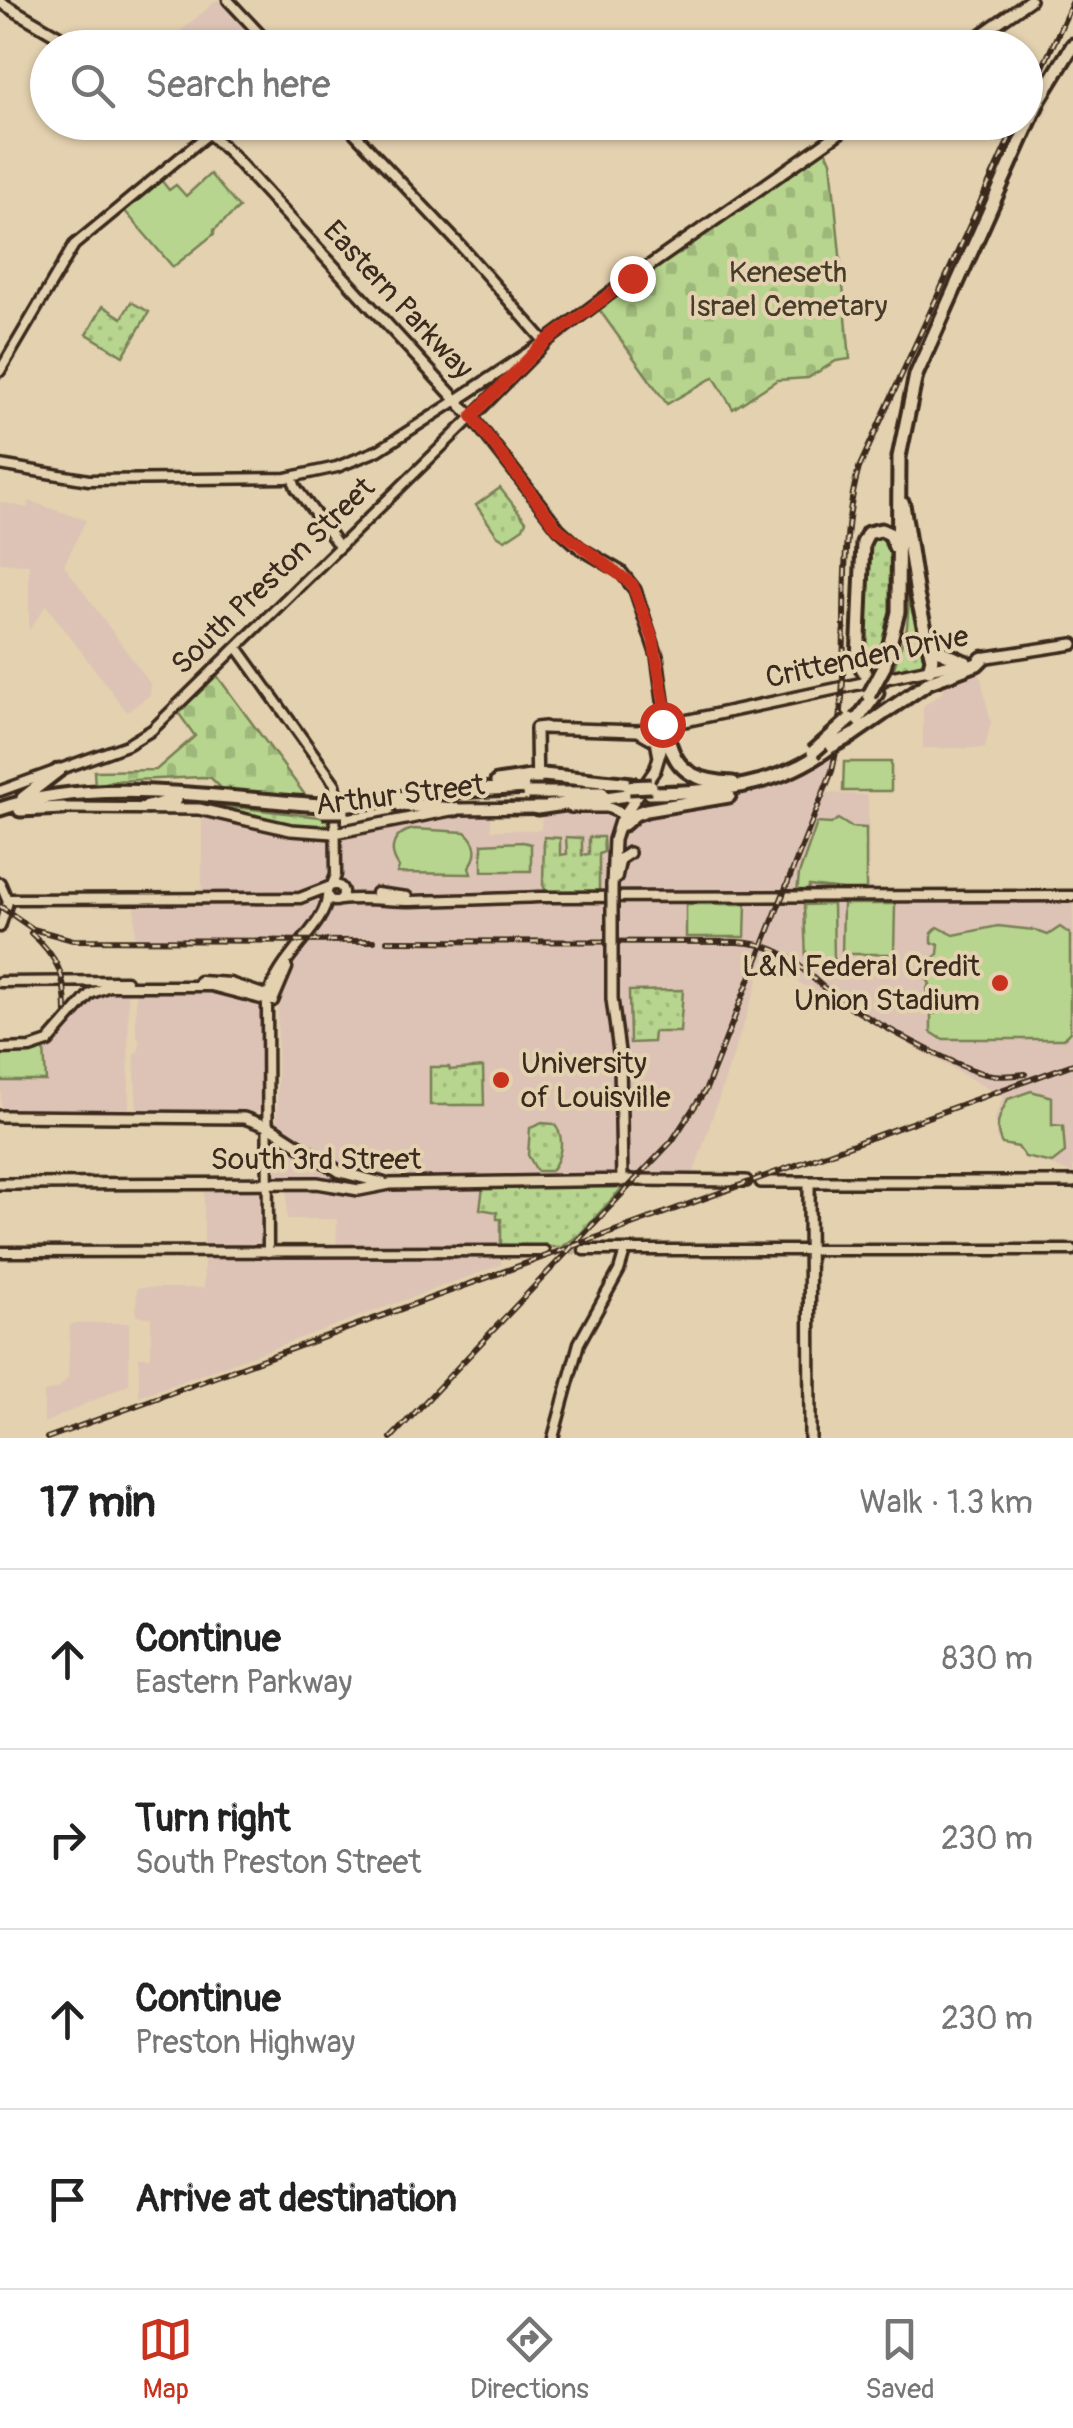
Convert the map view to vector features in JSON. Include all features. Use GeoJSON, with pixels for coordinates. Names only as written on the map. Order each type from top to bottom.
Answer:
{"type":"FeatureCollection","features":[{"type":"Feature","properties":{"kind":"highway"},"geometry":{"type":"LineString","coordinates":[[1043,95],[1073,45]]}},
{"type":"Feature","properties":{"kind":"highway"},"geometry":{"type":"LineString","coordinates":[[1043,110],[1073,58]]}},
{"type":"Feature","properties":{"kind":"highway"},"geometry":{"type":"LineString","coordinates":[[888,666],[896,629],[900,574],[897,506],[916,375],[1021,140]]}},
{"type":"Feature","properties":{"kind":"highway"},"geometry":{"type":"LineString","coordinates":[[908,421],[940,333],[1029,140]]}},
{"type":"Feature","properties":{"kind":"highway"},"geometry":{"type":"LineString","coordinates":[[470,790],[628,791],[733,782],[768,774],[832,746],[851,728],[876,689],[904,620],[905,440]]}},
{"type":"Feature","properties":{"kind":"highway"},"geometry":{"type":"LineString","coordinates":[[903,504],[932,660],[929,670]]}},
{"type":"Feature","properties":{"kind":"highway"},"geometry":{"type":"LineString","coordinates":[[876,689],[858,661],[863,543],[868,534],[881,530],[890,534],[900,574]]}},
{"type":"Feature","properties":{"kind":"highway"},"geometry":{"type":"LineString","coordinates":[[920,606],[936,648],[964,662]]}},
{"type":"Feature","properties":{"kind":"highway"},"geometry":{"type":"LineString","coordinates":[[655,789],[712,792],[786,775],[851,728],[930,682],[983,658]]}},
{"type":"Feature","properties":{"kind":"highway"},"geometry":{"type":"LineString","coordinates":[[670,745],[676,762],[689,773],[708,781],[733,782]]}},
{"type":"Feature","properties":{"kind":"highway"},"geometry":{"type":"LineString","coordinates":[[0,817],[59,770]]}},
{"type":"Feature","properties":{"kind":"highway"},"geometry":{"type":"LineString","coordinates":[[342,808],[470,790],[537,775],[628,791]]}},
{"type":"Feature","properties":{"kind":"highway"},"geometry":{"type":"LineString","coordinates":[[622,820],[642,812],[729,796],[750,786]]}},
{"type":"Feature","properties":{"kind":"highway"},"geometry":{"type":"LineString","coordinates":[[10,808],[76,800],[176,800],[342,808],[528,790]]}},
{"type":"Feature","properties":{"kind":"highway"},"geometry":{"type":"LineString","coordinates":[[537,808],[628,791]]}},
{"type":"Feature","properties":{"kind":"highway"},"geometry":{"type":"LineString","coordinates":[[10,808],[64,794],[149,793],[208,794],[323,808]]}},
{"type":"Feature","properties":{"kind":"highway"},"geometry":{"type":"LineString","coordinates":[[147,807],[176,800]]}},
{"type":"Feature","properties":{"kind":"highway"},"geometry":{"type":"LineString","coordinates":[[400,805],[456,809]]}},
{"type":"Feature","properties":{"kind":"highway"},"geometry":{"type":"LineString","coordinates":[[10,808],[63,808]]}},
{"type":"Feature","properties":{"kind":"main road"},"geometry":{"type":"LineString","coordinates":[[228,0],[256,30]]}},
{"type":"Feature","properties":{"kind":"main road"},"geometry":{"type":"LineString","coordinates":[[988,30],[1030,0]]}},
{"type":"Feature","properties":{"kind":"main road"},"geometry":{"type":"LineString","coordinates":[[0,2],[48,30]]}},
{"type":"Feature","properties":{"kind":"main road"},"geometry":{"type":"LineString","coordinates":[[0,371],[74,245],[202,140]]}},
{"type":"Feature","properties":{"kind":"main road","name":"Eastern Parkway"},"geometry":{"type":"LineString","coordinates":[[215,140],[472,416],[558,529],[632,584],[645,613],[668,704],[670,745],[662,767],[622,820],[614,884]]}},
{"type":"Feature","properties":{"kind":"main road"},"geometry":{"type":"LineString","coordinates":[[361,140],[545,342]]}},
{"type":"Feature","properties":{"kind":"main road"},"geometry":{"type":"LineString","coordinates":[[0,465],[89,480],[292,477],[379,450],[545,342],[829,140]]}},
{"type":"Feature","properties":{"kind":"main road","name":"South Preston Street"},"geometry":{"type":"LineString","coordinates":[[0,791],[145,735],[545,342]]}},
{"type":"Feature","properties":{"kind":"main road"},"geometry":{"type":"LineString","coordinates":[[292,477],[339,546]]}},
{"type":"Feature","properties":{"kind":"main road","name":"Crittenden Drive"},"geometry":{"type":"LineString","coordinates":[[539,728],[638,731],[876,689],[964,662],[1073,644]]}},
{"type":"Feature","properties":{"kind":"main road"},"geometry":{"type":"LineString","coordinates":[[237,647],[335,784],[336,894],[326,918],[308,936],[270,999]]}},
{"type":"Feature","properties":{"kind":"main road"},"geometry":{"type":"LineString","coordinates":[[654,725],[663,717],[668,704],[678,716],[696,719]]}},
{"type":"Feature","properties":{"kind":"main road","name":"Eastern Parkway"},"geometry":{"type":"LineString","coordinates":[[631,1180],[622,1128],[624,1059],[614,998],[614,840],[657,764],[669,724]]}},
{"type":"Feature","properties":{"kind":"main road","name":"Crittenden Drive"},"geometry":{"type":"LineString","coordinates":[[539,728],[669,724]]}},
{"type":"Feature","properties":{"kind":"main road"},"geometry":{"type":"LineString","coordinates":[[537,808],[539,728]]}},
{"type":"Feature","properties":{"kind":"main road"},"geometry":{"type":"LineString","coordinates":[[537,750],[545,736],[555,730]]}},
{"type":"Feature","properties":{"kind":"main road"},"geometry":{"type":"LineString","coordinates":[[638,731],[656,742],[657,764]]}},
{"type":"Feature","properties":{"kind":"main road"},"geometry":{"type":"LineString","coordinates":[[322,832],[330,822],[329,772]]}},
{"type":"Feature","properties":{"kind":"main road","name":"Arthur Street"},"geometry":{"type":"LineString","coordinates":[[63,808],[199,809],[291,830],[334,833],[456,809],[607,807],[622,820]]}},
{"type":"Feature","properties":{"kind":"main road"},"geometry":{"type":"LineString","coordinates":[[614,884],[621,858],[629,853]]}},
{"type":"Feature","properties":{"kind":"main road"},"geometry":{"type":"LineString","coordinates":[[0,883],[8,898],[8,910],[0,928]]}},
{"type":"Feature","properties":{"kind":"main road"},"geometry":{"type":"LineString","coordinates":[[271,1252],[270,999],[277,973],[336,894]]}},
{"type":"Feature","properties":{"kind":"main road"},"geometry":{"type":"LineString","coordinates":[[8,898],[267,899],[336,894],[475,900],[1073,896]]}},
{"type":"Feature","properties":{"kind":"main road"},"geometry":{"type":"LineString","coordinates":[[0,982],[214,981],[270,999]]}},
{"type":"Feature","properties":{"kind":"main road"},"geometry":{"type":"LineString","coordinates":[[0,1049],[42,1045],[57,1034],[93,992],[109,986],[221,987],[270,999]]}},
{"type":"Feature","properties":{"kind":"main road"},"geometry":{"type":"LineString","coordinates":[[0,1116],[232,1116],[270,1127],[335,1170],[390,1184]]}},
{"type":"Feature","properties":{"kind":"main road"},"geometry":{"type":"LineString","coordinates":[[357,1189],[364,1180]]}},
{"type":"Feature","properties":{"kind":"main road","name":"South 3rd Street"},"geometry":{"type":"LineString","coordinates":[[0,1184],[340,1184],[357,1189],[390,1184],[746,1182]]}},
{"type":"Feature","properties":{"kind":"main road"},"geometry":{"type":"LineString","coordinates":[[761,1182],[1073,1182]]}},
{"type":"Feature","properties":{"kind":"main road"},"geometry":{"type":"LineString","coordinates":[[808,1436],[810,1182]]}},
{"type":"Feature","properties":{"kind":"main road"},"geometry":{"type":"LineString","coordinates":[[0,1252],[544,1250]]}},
{"type":"Feature","properties":{"kind":"main road"},"geometry":{"type":"LineString","coordinates":[[584,1250],[1073,1250]]}},
{"type":"Feature","properties":{"kind":"main road"},"geometry":{"type":"LineString","coordinates":[[553,1438],[579,1342],[618,1272],[625,1251]]}},
{"type":"Feature","properties":{"kind":"shaded area"},"geometry":{"type":"Polygon","coordinates":[[[217,0],[225,2],[246,25],[241,30],[182,30],[217,0]]]}},
{"type":"Feature","properties":{"kind":"shaded area"},"geometry":{"type":"Polygon","coordinates":[[[29,501],[86,520],[64,565],[151,685],[150,695],[127,712],[46,605],[29,631],[29,564],[0,563],[0,502],[27,508],[29,501]]]}},
{"type":"Feature","properties":{"kind":"shaded area"},"geometry":{"type":"Polygon","coordinates":[[[979,670],[991,723],[985,748],[923,748],[923,706],[942,693],[946,679],[979,670]]]}},
{"type":"Feature","properties":{"kind":"shaded area","name":"University of Louisville"},"geometry":{"type":"Polygon","coordinates":[[[842,745],[828,793],[868,795],[869,902],[1073,901],[1073,1174],[1025,1159],[1016,1148],[996,1139],[995,1119],[1003,1097],[764,963],[693,1175],[484,1179],[501,1218],[501,1265],[139,1397],[139,1357],[151,1357],[151,1317],[136,1316],[137,1288],[204,1288],[204,1189],[265,1190],[266,1258],[336,1258],[337,1219],[287,1219],[287,1187],[276,1178],[278,994],[272,993],[304,940],[135,937],[135,902],[202,901],[202,812],[340,835],[419,818],[491,810],[491,830],[541,830],[546,810],[600,809],[639,818],[752,792],[803,774],[842,745]]]}},
{"type":"Feature","properties":{"kind":"shaded area"},"geometry":{"type":"Polygon","coordinates":[[[136,990],[216,990],[262,1005],[264,1112],[137,1112],[134,1053],[140,1044],[136,1032],[136,990]]]}},
{"type":"Feature","properties":{"kind":"shaded area"},"geometry":{"type":"Polygon","coordinates":[[[128,991],[129,1113],[1,1113],[1,1053],[45,1049],[93,998],[104,992],[128,991]]]}},
{"type":"Feature","properties":{"kind":"shaded area"},"geometry":{"type":"Polygon","coordinates":[[[129,1323],[129,1384],[44,1423],[44,1392],[58,1389],[68,1378],[70,1325],[129,1323]]]}},
{"type":"Feature","properties":{"kind":"green space","name":"Keneseth Israel Cemetary"},"geometry":{"type":"Polygon","coordinates":[[[826,150],[831,161],[850,359],[836,361],[808,378],[777,380],[733,409],[714,377],[667,404],[598,308],[826,150]]]}},
{"type":"Feature","properties":{"kind":"green space"},"geometry":{"type":"Polygon","coordinates":[[[210,174],[239,208],[173,267],[124,210],[161,180],[169,190],[176,185],[186,196],[210,174]]]}},
{"type":"Feature","properties":{"kind":"green space"},"geometry":{"type":"Polygon","coordinates":[[[131,302],[149,312],[123,356],[87,334],[103,306],[122,318],[131,302]]]}},
{"type":"Feature","properties":{"kind":"green space"},"geometry":{"type":"Polygon","coordinates":[[[500,488],[526,521],[523,528],[505,540],[476,505],[500,488]]]}},
{"type":"Feature","properties":{"kind":"green space"},"geometry":{"type":"Polygon","coordinates":[[[874,532],[892,540],[893,576],[889,626],[875,676],[863,670],[864,544],[874,532]]]}},
{"type":"Feature","properties":{"kind":"green space"},"geometry":{"type":"Polygon","coordinates":[[[911,573],[929,665],[892,674],[907,627],[911,573]]]}},
{"type":"Feature","properties":{"kind":"green space"},"geometry":{"type":"Polygon","coordinates":[[[215,673],[308,799],[225,792],[211,778],[202,777],[111,781],[95,787],[94,771],[156,770],[195,736],[177,711],[215,673]]]}},
{"type":"Feature","properties":{"kind":"green space"},"geometry":{"type":"Polygon","coordinates":[[[844,762],[891,762],[891,791],[843,791],[844,762]]]}},
{"type":"Feature","properties":{"kind":"green space"},"geometry":{"type":"Polygon","coordinates":[[[168,805],[243,808],[329,818],[319,831],[168,805]]]}},
{"type":"Feature","properties":{"kind":"green space"},"geometry":{"type":"Polygon","coordinates":[[[838,819],[851,827],[866,828],[866,893],[809,886],[808,891],[797,893],[799,874],[817,823],[831,824],[838,819]]]}},
{"type":"Feature","properties":{"kind":"green space"},"geometry":{"type":"Polygon","coordinates":[[[414,829],[465,832],[475,849],[469,867],[471,874],[397,873],[394,843],[401,834],[414,829]]]}},
{"type":"Feature","properties":{"kind":"green space"},"geometry":{"type":"Polygon","coordinates":[[[544,837],[560,838],[560,855],[567,854],[566,837],[582,838],[582,855],[589,854],[589,837],[603,837],[599,892],[546,891],[544,837]]]}},
{"type":"Feature","properties":{"kind":"green space"},"geometry":{"type":"Polygon","coordinates":[[[482,844],[531,844],[531,871],[482,871],[482,844]]]}},
{"type":"Feature","properties":{"kind":"green space"},"geometry":{"type":"Polygon","coordinates":[[[686,904],[746,904],[745,937],[686,937],[686,904]]]}},
{"type":"Feature","properties":{"kind":"green space"},"geometry":{"type":"Polygon","coordinates":[[[833,904],[834,960],[806,961],[804,905],[833,904]]]}},
{"type":"Feature","properties":{"kind":"green space"},"geometry":{"type":"Polygon","coordinates":[[[843,904],[895,904],[894,954],[842,954],[843,904]]]}},
{"type":"Feature","properties":{"kind":"green space","name":"L&N Federal Credit Union Stadium"},"geometry":{"type":"Polygon","coordinates":[[[998,926],[1048,935],[1060,927],[1070,934],[1070,1032],[1063,1039],[942,1039],[931,1032],[931,1014],[938,1013],[928,1003],[928,963],[938,954],[939,944],[932,943],[932,933],[938,927],[954,935],[998,926]]]}},
{"type":"Feature","properties":{"kind":"green space"},"geometry":{"type":"Polygon","coordinates":[[[683,990],[680,1032],[654,1032],[653,1042],[630,1043],[629,991],[683,990]]]}},
{"type":"Feature","properties":{"kind":"green space"},"geometry":{"type":"Polygon","coordinates":[[[44,1049],[46,1081],[1,1081],[1,1054],[44,1049]]]}},
{"type":"Feature","properties":{"kind":"green space"},"geometry":{"type":"Polygon","coordinates":[[[430,1067],[483,1067],[484,1105],[430,1105],[430,1067]]]}},
{"type":"Feature","properties":{"kind":"green space"},"geometry":{"type":"Polygon","coordinates":[[[1031,1091],[1052,1097],[1052,1125],[1063,1126],[1065,1153],[1052,1163],[1025,1157],[1018,1147],[1002,1144],[999,1138],[999,1121],[1008,1099],[1031,1091]]]}},
{"type":"Feature","properties":{"kind":"green space"},"geometry":{"type":"Polygon","coordinates":[[[554,1124],[560,1135],[560,1154],[551,1171],[537,1171],[528,1155],[530,1128],[554,1124]]]}},
{"type":"Feature","properties":{"kind":"green space"},"geometry":{"type":"Polygon","coordinates":[[[624,1186],[579,1235],[562,1247],[501,1247],[501,1219],[497,1219],[497,1212],[480,1209],[483,1187],[624,1186]]]}},
{"type":"Feature","properties":{"kind":"tunnel"},"geometry":{"type":"LineString","coordinates":[[544,1251],[584,1250]]}},
{"type":"Feature","properties":{"kind":"railway"},"geometry":{"type":"LineString","coordinates":[[1043,67],[1073,1]]}},
{"type":"Feature","properties":{"kind":"railway"},"geometry":{"type":"LineString","coordinates":[[391,1438],[672,1141],[706,1089],[832,771],[842,696],[847,542],[859,468],[1009,140]]}},
{"type":"Feature","properties":{"kind":"railway"},"geometry":{"type":"LineString","coordinates":[[0,906],[33,929],[73,940],[374,941]]}},
{"type":"Feature","properties":{"kind":"railway"},"geometry":{"type":"LineString","coordinates":[[31,933],[58,968],[66,1012]]}},
{"type":"Feature","properties":{"kind":"railway"},"geometry":{"type":"LineString","coordinates":[[387,941],[754,944],[783,954],[841,1001],[934,1053],[986,1074],[1025,1074]]}},
{"type":"Feature","properties":{"kind":"railway"},"geometry":{"type":"LineString","coordinates":[[47,1438],[1073,1064]]}},
{"type":"Feature","properties":{"kind":"place","name":"L&N Federal Credit Union Stadium"},"geometry":{"type":"Point","coordinates":[1000,983]}},
{"type":"Feature","properties":{"kind":"place","name":"University of Louisville"},"geometry":{"type":"Point","coordinates":[501,1080]}},
{"type":"Feature","properties":{"kind":"route"},"geometry":{"type":"LineString","coordinates":[[632,278],[545,342],[472,416],[558,529],[580,548],[621,572],[632,584],[645,613],[656,656],[667,718],[667,723],[662,724]]}}]}
